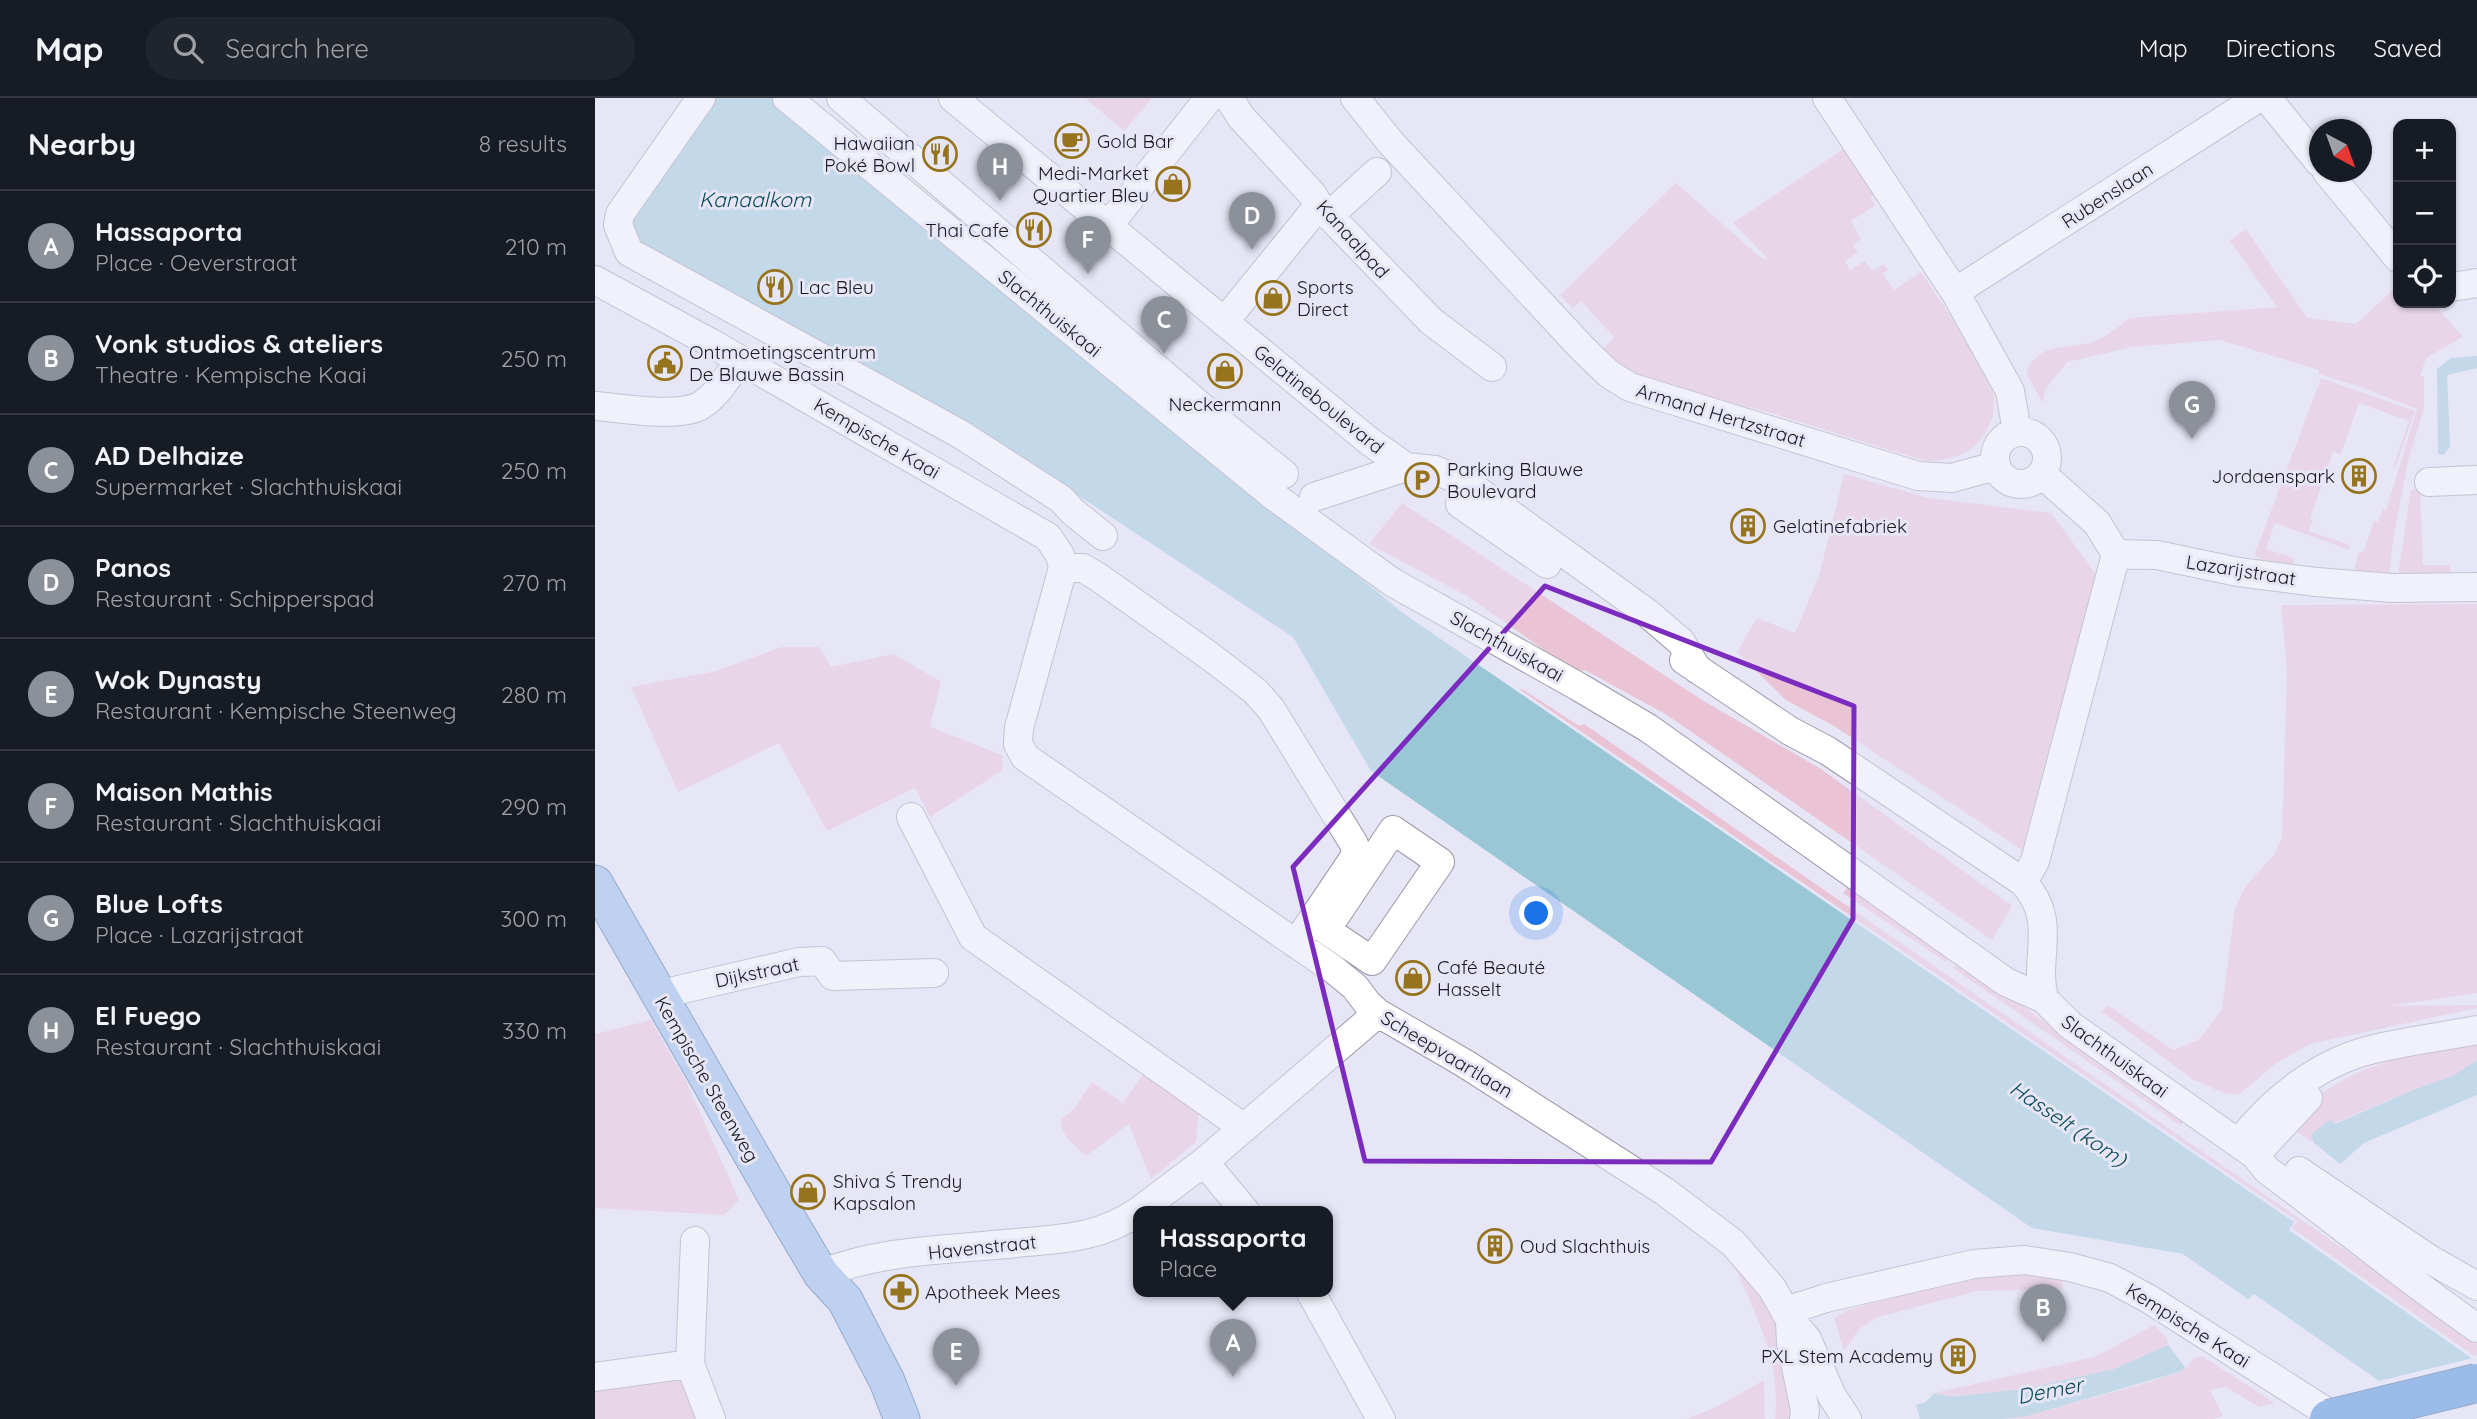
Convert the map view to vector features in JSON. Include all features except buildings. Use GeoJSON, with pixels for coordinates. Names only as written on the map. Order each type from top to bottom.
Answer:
{"type":"FeatureCollection","features":[{"type":"Feature","properties":{"kind":"highway"},"geometry":{"type":"LineString","coordinates":[[2330,1419],[2477,1383]]}},
{"type":"Feature","properties":{"kind":"main road","name":"Kempische Steenweg"},"geometry":{"type":"LineString","coordinates":[[595,883],[657,995],[821,1274],[845,1300],[887,1381],[902,1419]]}},
{"type":"Feature","properties":{"kind":"main road","name":"Kempische Steenweg"},"geometry":{"type":"LineString","coordinates":[[821,1274],[829,1307],[877,1419]]}},
{"type":"Feature","properties":{"kind":"street"},"geometry":{"type":"LineString","coordinates":[[701,98],[620,214],[618,225],[629,252],[960,434],[1061,499],[1103,536]]}},
{"type":"Feature","properties":{"kind":"street","name":"Slachthuiskaai"},"geometry":{"type":"LineString","coordinates":[[787,98],[1271,494],[1392,582],[1648,728],[2006,982],[2045,999],[2070,1025],[2247,1149],[2267,1170],[2362,1240],[2423,1290],[2477,1328]]}},
{"type":"Feature","properties":{"kind":"street","name":"Slachthuiskaai"},"geometry":{"type":"LineString","coordinates":[[841,98],[1284,474]]}},
{"type":"Feature","properties":{"kind":"street"},"geometry":{"type":"LineString","coordinates":[[1108,226],[1209,98]]}},
{"type":"Feature","properties":{"kind":"street","name":"Kanaalpad"},"geometry":{"type":"LineString","coordinates":[[1229,98],[1241,117],[1312,194],[1324,211],[1431,321],[1492,367]]}},
{"type":"Feature","properties":{"kind":"street"},"geometry":{"type":"LineString","coordinates":[[1826,98],[1955,292],[2010,391],[2017,432]]}},
{"type":"Feature","properties":{"kind":"street","name":"Rubenslaan"},"geometry":{"type":"LineString","coordinates":[[1955,292],[2258,98]]}},
{"type":"Feature","properties":{"kind":"street"},"geometry":{"type":"LineString","coordinates":[[2267,98],[2309,150]]}},
{"type":"Feature","properties":{"kind":"street","name":"Gelatineboulevard"},"geometry":{"type":"LineString","coordinates":[[955,99],[1369,441],[1406,467],[1435,470],[1467,483],[1643,611],[1681,642],[1697,669]]}},
{"type":"Feature","properties":{"kind":"street","name":"Armand Hertzstraat"},"geometry":{"type":"LineString","coordinates":[[1357,99],[1391,144],[1583,349],[1609,374],[1630,387],[1918,476],[1952,478],[1995,466]]}},
{"type":"Feature","properties":{"kind":"street"},"geometry":{"type":"LineString","coordinates":[[1224,322],[1324,211],[1377,172]]}},
{"type":"Feature","properties":{"kind":"street"},"geometry":{"type":"LineString","coordinates":[[2335,182],[2393,252]]}},
{"type":"Feature","properties":{"kind":"street","name":"Kempische Kaai"},"geometry":{"type":"LineString","coordinates":[[595,280],[1048,537],[1060,555],[1063,568]]}},
{"type":"Feature","properties":{"kind":"street"},"geometry":{"type":"LineString","coordinates":[[2456,286],[2477,283]]}},
{"type":"Feature","properties":{"kind":"street"},"geometry":{"type":"LineString","coordinates":[[595,406],[674,411],[698,407],[716,393],[740,360]]}},
{"type":"Feature","properties":{"kind":"street"},"geometry":{"type":"LineString","coordinates":[[2017,432],[2033,435],[2044,446],[2047,459],[2042,474],[2029,484],[2014,484],[2002,477],[1995,466],[1995,454],[2000,443],[2008,435],[2017,432]]}},
{"type":"Feature","properties":{"kind":"street"},"geometry":{"type":"LineString","coordinates":[[1314,497],[1406,467]]}},
{"type":"Feature","properties":{"kind":"street"},"geometry":{"type":"LineString","coordinates":[[2023,882],[2035,861],[2116,554],[2097,523],[2042,474]]}},
{"type":"Feature","properties":{"kind":"street"},"geometry":{"type":"LineString","coordinates":[[2429,482],[2477,480]]}},
{"type":"Feature","properties":{"kind":"street"},"geometry":{"type":"LineString","coordinates":[[1460,504],[1790,732],[1828,751],[2023,882],[2036,900],[2043,923],[2041,986],[2045,999]]}},
{"type":"Feature","properties":{"kind":"street","name":"Lazarijstraat"},"geometry":{"type":"LineString","coordinates":[[2116,554],[2157,555],[2238,572],[2316,582],[2393,588],[2477,587]]}},
{"type":"Feature","properties":{"kind":"street"},"geometry":{"type":"LineString","coordinates":[[1063,568],[1083,568],[1098,577],[1233,674],[1255,691],[1271,709],[1354,844],[1356,855],[1296,944]]}},
{"type":"Feature","properties":{"kind":"street","name":"Scheepvaartlaan"},"geometry":{"type":"LineString","coordinates":[[1063,568],[1019,728],[1020,750],[1031,761],[1355,987],[1378,1013],[1464,1063],[1664,1191],[1714,1227],[1743,1253],[1772,1288],[1788,1315]]}},
{"type":"Feature","properties":{"kind":"street"},"geometry":{"type":"LineString","coordinates":[[911,817],[973,937],[1244,1128]]}},
{"type":"Feature","properties":{"kind":"street"},"geometry":{"type":"LineString","coordinates":[[1393,830],[1440,862],[1372,961],[1326,930],[1393,830]]}},
{"type":"Feature","properties":{"kind":"street","name":"Dijkstraat"},"geometry":{"type":"LineString","coordinates":[[657,995],[799,962],[822,961],[833,976],[934,973]]}},
{"type":"Feature","properties":{"kind":"street","name":"Havenstraat"},"geometry":{"type":"LineString","coordinates":[[1146,1206],[1204,1162],[1378,1013]]}},
{"type":"Feature","properties":{"kind":"street"},"geometry":{"type":"LineString","coordinates":[[2247,1149],[2331,1080],[2398,1046],[2477,1030]]}},
{"type":"Feature","properties":{"kind":"street","name":"Slachthuiskaai"},"geometry":{"type":"LineString","coordinates":[[2247,1149],[2278,1157],[2431,1260],[2477,1286]]}},
{"type":"Feature","properties":{"kind":"street"},"geometry":{"type":"LineString","coordinates":[[1204,1162],[1241,1206]]}},
{"type":"Feature","properties":{"kind":"street","name":"Havenstraat"},"geometry":{"type":"LineString","coordinates":[[821,1274],[880,1257],[1085,1237],[1133,1214]]}},
{"type":"Feature","properties":{"kind":"street"},"geometry":{"type":"LineString","coordinates":[[695,1241],[691,1364],[711,1419]]}},
{"type":"Feature","properties":{"kind":"street","name":"Kempische Kaai"},"geometry":{"type":"LineString","coordinates":[[1788,1315],[1826,1298],[1975,1264],[2025,1260],[2070,1267],[2110,1278],[2149,1299],[2325,1411],[2330,1419]]}},
{"type":"Feature","properties":{"kind":"street"},"geometry":{"type":"LineString","coordinates":[[1313,1297],[1381,1419]]}},
{"type":"Feature","properties":{"kind":"street"},"geometry":{"type":"LineString","coordinates":[[1788,1315],[1805,1410],[1804,1419]]}},
{"type":"Feature","properties":{"kind":"street"},"geometry":{"type":"LineString","coordinates":[[1788,1315],[1807,1339],[1832,1396],[1847,1419]]}},
{"type":"Feature","properties":{"kind":"street"},"geometry":{"type":"LineString","coordinates":[[595,1377],[691,1364]]}},
{"type":"Feature","properties":{"kind":"highlighted area"},"geometry":{"type":"Polygon","coordinates":[[[1545,586],[1854,706],[1853,919],[1711,1162],[1365,1161],[1293,867],[1545,586]]]}},
{"type":"Feature","properties":{"kind":"shaded area"},"geometry":{"type":"Polygon","coordinates":[[[1085,98],[1152,98],[1124,131],[1085,98]]]}},
{"type":"Feature","properties":{"kind":"shaded area"},"geometry":{"type":"Polygon","coordinates":[[[1845,148],[1876,193],[1870,197],[1876,205],[1851,221],[1861,239],[1853,245],[1858,252],[1845,261],[1850,270],[1865,261],[1872,271],[1884,264],[1888,270],[1883,274],[1894,290],[1921,272],[1961,332],[1992,391],[1993,413],[1987,430],[1975,446],[1956,456],[1926,461],[1655,381],[1615,363],[1601,352],[1614,337],[1581,301],[1573,309],[1560,295],[1676,183],[1760,257],[1769,260],[1733,223],[1845,148]]]}},
{"type":"Feature","properties":{"kind":"shaded area"},"geometry":{"type":"Polygon","coordinates":[[[2246,229],[2307,318],[2356,324],[2393,290],[2393,308],[2437,308],[2463,337],[2426,358],[2420,376],[2424,376],[2424,408],[2408,461],[2389,577],[2354,580],[2355,565],[2359,552],[2364,551],[2374,521],[2378,522],[2383,509],[2386,510],[2417,409],[2319,374],[2319,370],[2220,340],[2132,347],[2067,362],[2045,390],[2043,403],[2026,373],[2031,363],[2045,351],[2092,342],[2112,332],[2130,318],[2277,307],[2230,241],[2246,229]]]}},
{"type":"Feature","properties":{"kind":"shaded area"},"geometry":{"type":"Polygon","coordinates":[[[2321,378],[2415,411],[2395,468],[2393,467],[2409,421],[2359,403],[2341,454],[2333,452],[2310,519],[2313,520],[2309,531],[2350,545],[2349,550],[2275,523],[2266,549],[2294,558],[2291,574],[2258,570],[2261,559],[2254,556],[2321,378]]]}},
{"type":"Feature","properties":{"kind":"shaded area"},"geometry":{"type":"Polygon","coordinates":[[[1844,474],[1929,498],[2051,513],[2096,574],[2022,850],[1834,726],[1786,700],[1737,652],[1757,618],[1795,633],[1819,576],[1844,474]]]}},
{"type":"Feature","properties":{"kind":"shaded area"},"geometry":{"type":"Polygon","coordinates":[[[2420,488],[2423,565],[2450,565],[2451,581],[2398,575],[2411,490],[2420,488]]]}},
{"type":"Feature","properties":{"kind":"shaded area"},"geometry":{"type":"Polygon","coordinates":[[[1402,503],[1702,700],[1821,769],[2012,906],[1992,940],[1667,715],[1585,670],[1577,673],[1467,596],[1369,544],[1402,503]]]}},
{"type":"Feature","properties":{"kind":"shaded area"},"geometry":{"type":"Polygon","coordinates":[[[2477,604],[2477,993],[2389,1006],[2477,1005],[2477,1008],[2310,1044],[2278,1062],[2241,1093],[2223,1093],[2195,1081],[2101,1011],[2109,1006],[2173,1050],[2199,1040],[2222,1009],[2235,908],[2245,887],[2274,855],[2282,837],[2287,671],[2281,605],[2477,604]]]}},
{"type":"Feature","properties":{"kind":"shaded area"},"geometry":{"type":"Polygon","coordinates":[[[782,647],[819,647],[831,667],[894,654],[941,682],[930,727],[1002,755],[1003,770],[930,817],[915,788],[827,831],[779,743],[678,792],[631,687],[716,671],[782,647]]]}},
{"type":"Feature","properties":{"kind":"shaded area"},"geometry":{"type":"Polygon","coordinates":[[[1519,689],[1579,726],[1584,724],[2368,1266],[2396,1274],[2477,1337],[2477,1355],[2474,1356],[2292,1228],[2297,1221],[1519,689]]]}},
{"type":"Feature","properties":{"kind":"shaded area"},"geometry":{"type":"Polygon","coordinates":[[[1850,885],[1950,957],[1946,962],[1843,893],[1850,885]]]}},
{"type":"Feature","properties":{"kind":"shaded area"},"geometry":{"type":"Polygon","coordinates":[[[1959,962],[2184,1119],[2181,1126],[1953,968],[1959,962]]]}},
{"type":"Feature","properties":{"kind":"shaded area"},"geometry":{"type":"Polygon","coordinates":[[[651,1020],[685,1079],[739,1200],[724,1215],[595,1208],[595,1034],[651,1020]]]}},
{"type":"Feature","properties":{"kind":"shaded area"},"geometry":{"type":"Polygon","coordinates":[[[2477,1041],[2477,1060],[2453,1076],[2311,1133],[2314,1143],[2291,1128],[2307,1107],[2350,1076],[2399,1058],[2477,1041]]]}},
{"type":"Feature","properties":{"kind":"shaded area"},"geometry":{"type":"Polygon","coordinates":[[[1147,1069],[1199,1109],[1196,1142],[1151,1179],[1129,1124],[1086,1156],[1073,1144],[1061,1125],[1061,1119],[1074,1109],[1092,1082],[1123,1103],[1147,1069]]]}},
{"type":"Feature","properties":{"kind":"shaded area"},"geometry":{"type":"Polygon","coordinates":[[[1741,1264],[1776,1324],[1795,1419],[1775,1419],[1776,1399],[1771,1360],[1759,1322],[1735,1267],[1741,1264]]]}},
{"type":"Feature","properties":{"kind":"shaded area"},"geometry":{"type":"Polygon","coordinates":[[[2017,1272],[2062,1280],[2063,1289],[1977,1291],[1878,1317],[1859,1329],[1844,1351],[1834,1318],[1851,1309],[1967,1278],[2017,1272]]]}},
{"type":"Feature","properties":{"kind":"shaded area"},"geometry":{"type":"Polygon","coordinates":[[[2154,1325],[2167,1338],[2168,1345],[2114,1369],[2023,1389],[1951,1397],[1934,1393],[2095,1357],[2154,1325]]]}},
{"type":"Feature","properties":{"kind":"shaded area"},"geometry":{"type":"Polygon","coordinates":[[[2202,1356],[2275,1403],[2259,1407],[2226,1387],[2210,1390],[2223,1416],[2213,1419],[2001,1419],[2027,1416],[2149,1382],[2182,1371],[2194,1358],[2202,1356]]]}},
{"type":"Feature","properties":{"kind":"shaded area"},"geometry":{"type":"Polygon","coordinates":[[[685,1379],[702,1419],[595,1419],[595,1389],[685,1379]]]}},
{"type":"Feature","properties":{"kind":"shaded area"},"geometry":{"type":"Polygon","coordinates":[[[1764,1380],[1765,1419],[1687,1419],[1718,1406],[1764,1380]]]}},
{"type":"Feature","properties":{"kind":"water"},"geometry":{"type":"Polygon","coordinates":[[[713,98],[779,98],[1404,614],[2294,1222],[2289,1230],[2477,1362],[2477,1419],[2434,1419],[2254,1294],[2248,1299],[2183,1254],[2032,1228],[1371,771],[1293,637],[973,426],[636,241],[632,236],[631,212],[713,98]]]}},
{"type":"Feature","properties":{"kind":"water"},"geometry":{"type":"Polygon","coordinates":[[[2477,356],[2477,368],[2447,375],[2450,446],[2444,455],[2438,454],[2437,369],[2451,358],[2477,356]]]}},
{"type":"Feature","properties":{"kind":"water"},"geometry":{"type":"Polygon","coordinates":[[[2477,1060],[2477,1095],[2364,1143],[2340,1164],[2314,1143],[2311,1134],[2330,1120],[2335,1124],[2453,1076],[2477,1060]]]}},
{"type":"Feature","properties":{"kind":"water","name":"Demer"},"geometry":{"type":"Polygon","coordinates":[[[2168,1345],[2185,1367],[2182,1371],[2027,1416],[2001,1419],[1920,1419],[1916,1405],[1926,1402],[1934,1393],[1951,1397],[2023,1389],[2114,1369],[2168,1345]]]}},
{"type":"Feature","properties":{"kind":"pier"},"geometry":{"type":"Polygon","coordinates":[[[2477,1357],[2477,1419],[2428,1419],[2375,1382],[2477,1357]]]}},
{"type":"Feature","properties":{"kind":"place","name":"Gold Bar"},"geometry":{"type":"Point","coordinates":[1072,141]}},
{"type":"Feature","properties":{"kind":"place","name":"Hawaiian Poké Bowl"},"geometry":{"type":"Point","coordinates":[940,154]}},
{"type":"Feature","properties":{"kind":"place","name":"Medi-Market Quartier Bleu"},"geometry":{"type":"Point","coordinates":[1173,184]}},
{"type":"Feature","properties":{"kind":"place","name":"El Fuego"},"geometry":{"type":"Point","coordinates":[1000,201]}},
{"type":"Feature","properties":{"kind":"place","name":"Thai Cafe"},"geometry":{"type":"Point","coordinates":[1034,230]}},
{"type":"Feature","properties":{"kind":"place","name":"Panos"},"geometry":{"type":"Point","coordinates":[1252,250]}},
{"type":"Feature","properties":{"kind":"place","name":"Maison Mathis"},"geometry":{"type":"Point","coordinates":[1088,274]}},
{"type":"Feature","properties":{"kind":"place","name":"Lac Bleu"},"geometry":{"type":"Point","coordinates":[775,287]}},
{"type":"Feature","properties":{"kind":"place","name":"Sports Direct"},"geometry":{"type":"Point","coordinates":[1273,298]}},
{"type":"Feature","properties":{"kind":"place","name":"AD Delhaize"},"geometry":{"type":"Point","coordinates":[1164,354]}},
{"type":"Feature","properties":{"kind":"place","name":"Ontmoetingscentrum De Blauwe Bassin"},"geometry":{"type":"Point","coordinates":[665,363]}},
{"type":"Feature","properties":{"kind":"place","name":"Neckermann"},"geometry":{"type":"Point","coordinates":[1225,371]}},
{"type":"Feature","properties":{"kind":"place","name":"Blue Lofts"},"geometry":{"type":"Point","coordinates":[2192,439]}},
{"type":"Feature","properties":{"kind":"place","name":"Jordaenspark"},"geometry":{"type":"Point","coordinates":[2359,476]}},
{"type":"Feature","properties":{"kind":"place","name":"Parking Blauwe Boulevard"},"geometry":{"type":"Point","coordinates":[1422,480]}},
{"type":"Feature","properties":{"kind":"place","name":"Gelatinefabriek"},"geometry":{"type":"Point","coordinates":[1748,526]}},
{"type":"Feature","properties":{"kind":"place","name":"Café Beauté Hasselt"},"geometry":{"type":"Point","coordinates":[1413,978]}},
{"type":"Feature","properties":{"kind":"place","name":"Shiva Ś Trendy Kapsalon"},"geometry":{"type":"Point","coordinates":[808,1192]}},
{"type":"Feature","properties":{"kind":"place","name":"Oud Slachthuis"},"geometry":{"type":"Point","coordinates":[1495,1246]}},
{"type":"Feature","properties":{"kind":"place","name":"Apotheek Mees"},"geometry":{"type":"Point","coordinates":[901,1292]}},
{"type":"Feature","properties":{"kind":"place","name":"Vonk studios & ateliers"},"geometry":{"type":"Point","coordinates":[2043,1342]}},
{"type":"Feature","properties":{"kind":"place","name":"PXL Stem Academy"},"geometry":{"type":"Point","coordinates":[1958,1356]}},
{"type":"Feature","properties":{"kind":"place","name":"Hassaporta"},"geometry":{"type":"Point","coordinates":[1233,1377]}},
{"type":"Feature","properties":{"kind":"place","name":"Wok Dynasty"},"geometry":{"type":"Point","coordinates":[956,1386]}},
{"type":"Feature","properties":{"kind":"water label","name":"Kanaalkom"},"geometry":{"type":"Point","coordinates":[755,200]}},
{"type":"Feature","properties":{"kind":"water label","name":"Hasselt (kom)"},"geometry":{"type":"Point","coordinates":[2068,1124]}}]}
